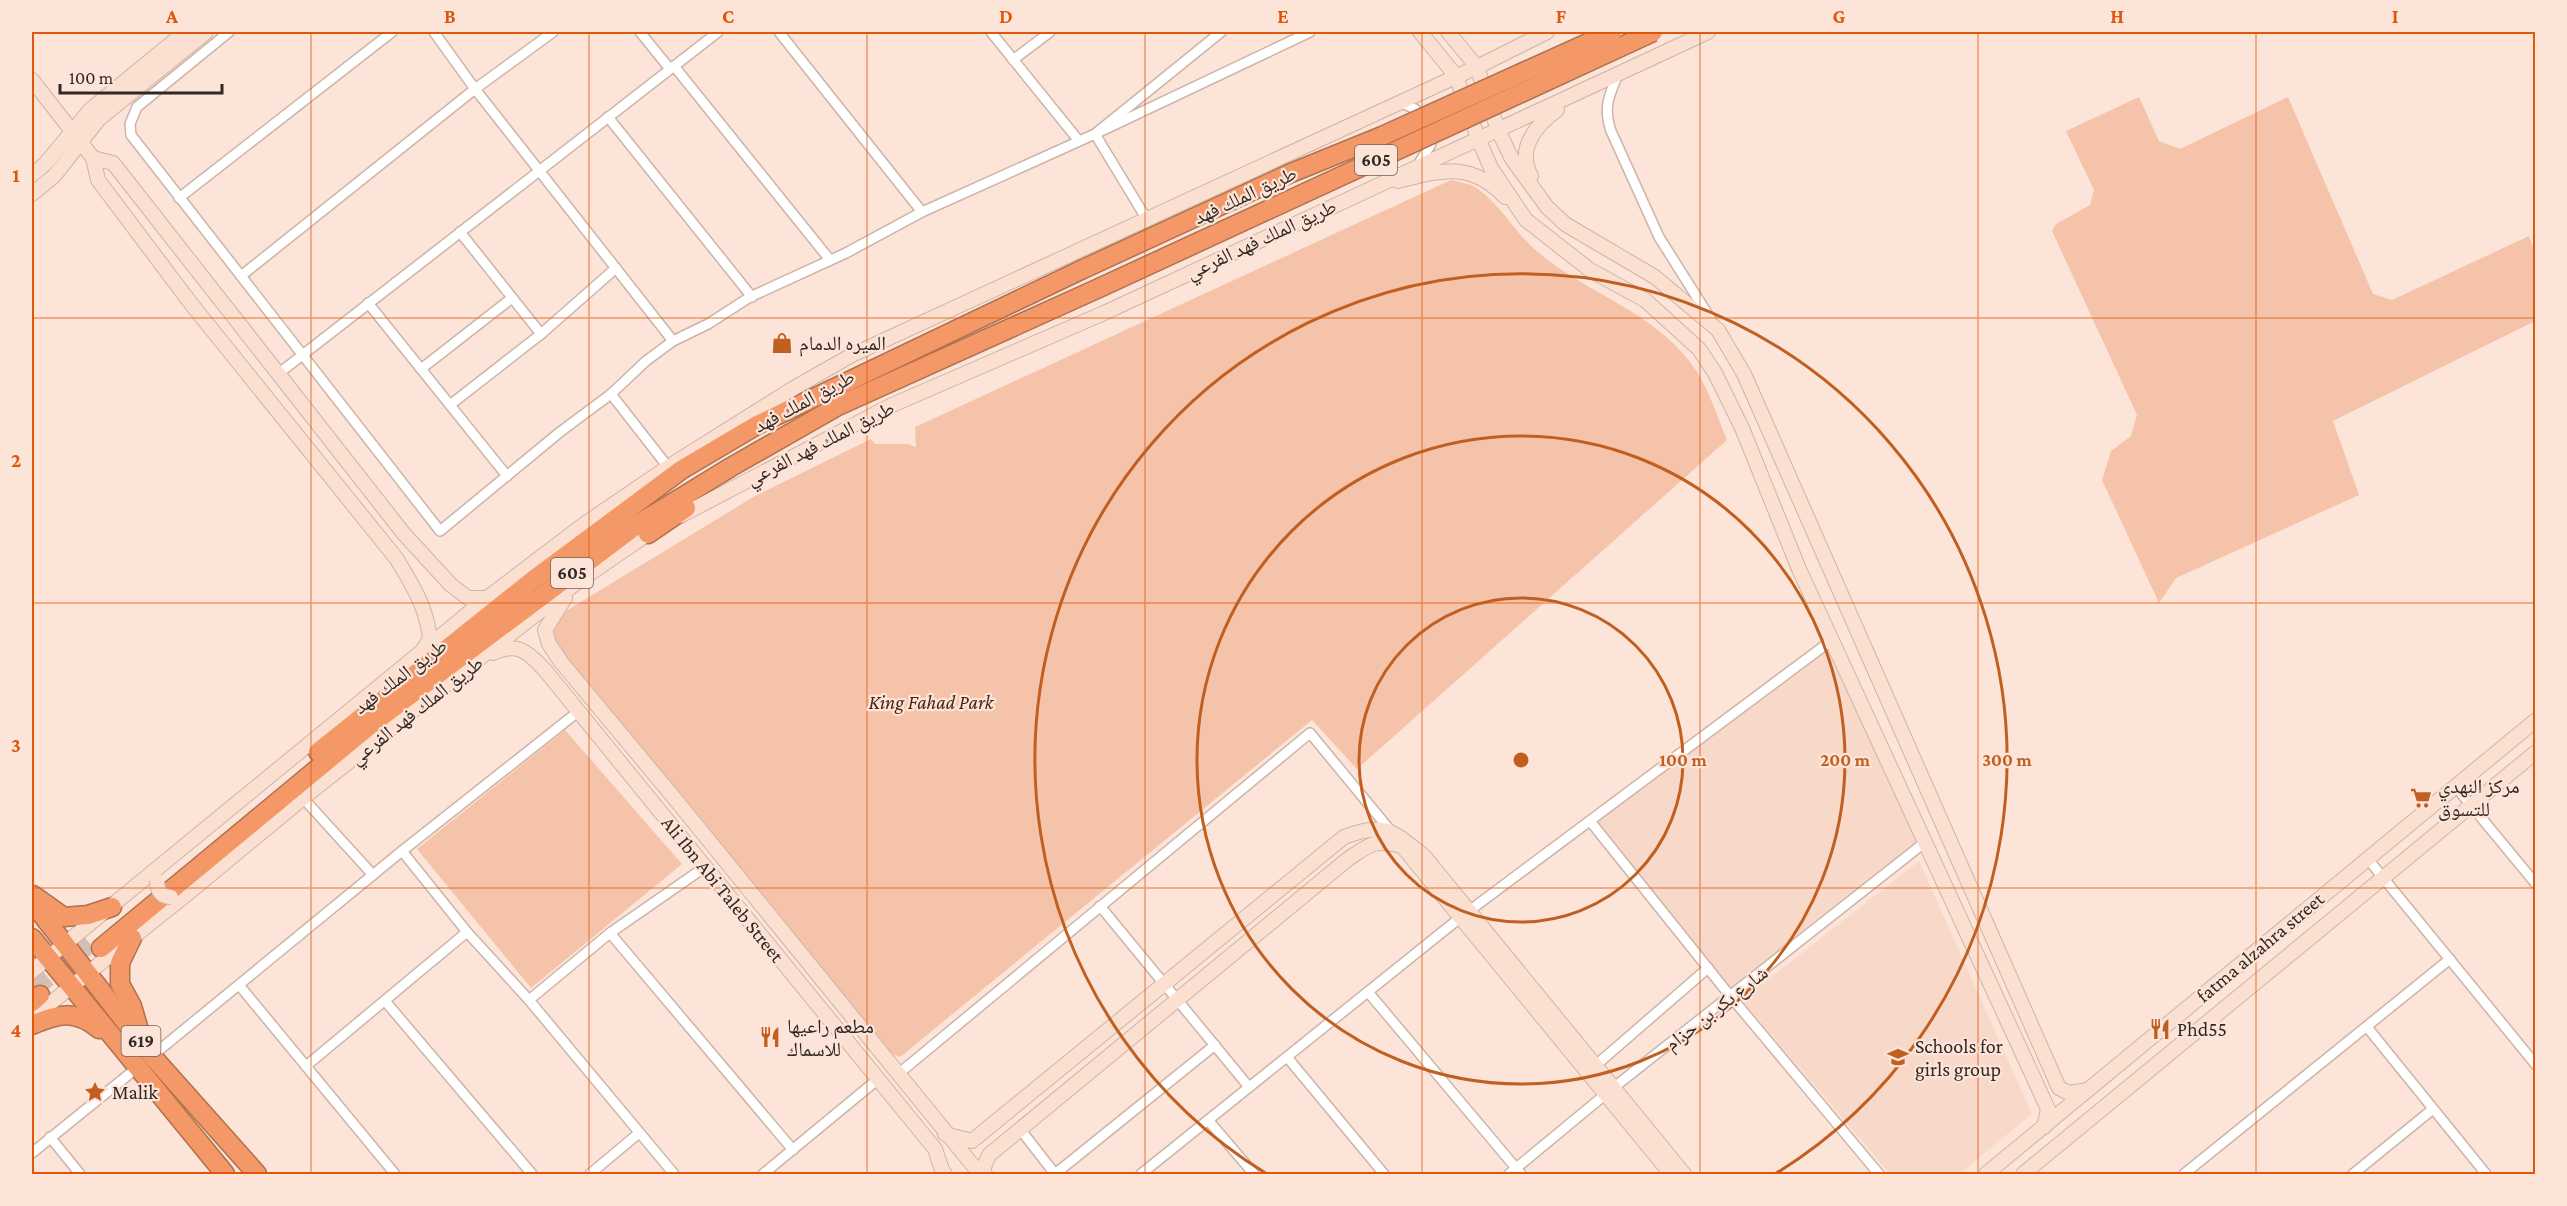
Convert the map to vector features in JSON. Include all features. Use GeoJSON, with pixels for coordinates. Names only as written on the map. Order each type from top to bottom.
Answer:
{"type":"FeatureCollection","features":[{"type":"Feature","properties":{"kind":"highway","name":"طريق الملك فهد"},"geometry":{"type":"LineString","coordinates":[[1612,32],[1382,136],[1291,173],[880,364],[757,425],[681,470],[580,545],[360,717],[98,944],[369,726],[638,524],[731,467],[838,406],[1653,32]]}},
{"type":"Feature","properties":{"kind":"highway"},"geometry":{"type":"LineString","coordinates":[[580,545],[670,466],[765,410],[880,364]]}},
{"type":"Feature","properties":{"kind":"highway"},"geometry":{"type":"LineString","coordinates":[[648,534],[838,406]]}},
{"type":"Feature","properties":{"kind":"highway"},"geometry":{"type":"LineString","coordinates":[[32,894],[64,917],[88,915],[112,907]]}},
{"type":"Feature","properties":{"kind":"highway","name":"619"},"geometry":{"type":"LineString","coordinates":[[32,902],[87,974],[140,1055],[225,1174]]}},
{"type":"Feature","properties":{"kind":"highway","name":"619"},"geometry":{"type":"LineString","coordinates":[[32,938],[70,987],[256,1174]]}},
{"type":"Feature","properties":{"kind":"highway"},"geometry":{"type":"LineString","coordinates":[[132,938],[120,963],[120,984],[132,1006],[140,1055]]}},
{"type":"Feature","properties":{"kind":"highway"},"geometry":{"type":"LineString","coordinates":[[32,1024],[61,1014],[85,1018],[140,1055]]}},
{"type":"Feature","properties":{"kind":"street"},"geometry":{"type":"LineString","coordinates":[[32,194],[54,176],[90,110],[186,32]]}},
{"type":"Feature","properties":{"kind":"street"},"geometry":{"type":"LineString","coordinates":[[32,175],[206,32]]}},
{"type":"Feature","properties":{"kind":"street"},"geometry":{"type":"LineString","coordinates":[[229,32],[136,107],[130,124],[131,135],[440,531],[611,394],[646,361],[673,341],[708,324],[752,297],[922,212],[1095,134],[1310,32]]}},
{"type":"Feature","properties":{"kind":"street"},"geometry":{"type":"LineString","coordinates":[[179,198],[392,32]]}},
{"type":"Feature","properties":{"kind":"street"},"geometry":{"type":"LineString","coordinates":[[434,32],[475,89],[673,341]]}},
{"type":"Feature","properties":{"kind":"street"},"geometry":{"type":"LineString","coordinates":[[241,276],[475,89],[553,32]]}},
{"type":"Feature","properties":{"kind":"street"},"geometry":{"type":"LineString","coordinates":[[640,32],[672,67],[830,260]]}},
{"type":"Feature","properties":{"kind":"street"},"geometry":{"type":"LineString","coordinates":[[278,374],[718,32]]}},
{"type":"Feature","properties":{"kind":"street"},"geometry":{"type":"LineString","coordinates":[[778,32],[922,212]]}},
{"type":"Feature","properties":{"kind":"street"},"geometry":{"type":"LineString","coordinates":[[991,32],[1079,141]]}},
{"type":"Feature","properties":{"kind":"street"},"geometry":{"type":"LineString","coordinates":[[1014,60],[1050,32]]}},
{"type":"Feature","properties":{"kind":"street"},"geometry":{"type":"LineString","coordinates":[[1095,134],[1221,32]]}},
{"type":"Feature","properties":{"kind":"street"},"geometry":{"type":"LineString","coordinates":[[1420,32],[1456,76],[1491,168],[1526,219]]}},
{"type":"Feature","properties":{"kind":"street"},"geometry":{"type":"LineString","coordinates":[[1448,32],[1477,67],[1498,130],[1512,159],[1548,207],[1565,224],[1655,278],[1718,330]]}},
{"type":"Feature","properties":{"kind":"street","name":"طريق الملك فهد الفرعي"},"geometry":{"type":"LineString","coordinates":[[34,989],[48,959],[168,858],[487,598],[583,525],[670,466],[794,388],[852,355],[1477,67],[1547,32]]}},
{"type":"Feature","properties":{"kind":"street","name":"طريق الملك فهد الفرعي"},"geometry":{"type":"LineString","coordinates":[[32,1018],[480,658],[575,584],[648,534],[765,470],[890,406],[1104,313],[1708,32]]}},
{"type":"Feature","properties":{"kind":"street"},"geometry":{"type":"LineString","coordinates":[[1618,74],[1608,99],[1606,116],[1659,237],[1744,374],[2059,1088],[2069,1093],[2088,1090]]}},
{"type":"Feature","properties":{"kind":"street"},"geometry":{"type":"LineString","coordinates":[[32,80],[93,158],[98,180],[192,305],[396,558],[418,595],[429,620],[430,639],[417,657]]}},
{"type":"Feature","properties":{"kind":"street"},"geometry":{"type":"LineString","coordinates":[[1548,207],[1526,167],[1525,151],[1540,122],[1581,91]]}},
{"type":"Feature","properties":{"kind":"street"},"geometry":{"type":"LineString","coordinates":[[1400,102],[1415,109],[1427,126],[1431,144],[1418,165]]}},
{"type":"Feature","properties":{"kind":"street"},"geometry":{"type":"LineString","coordinates":[[608,117],[752,297]]}},
{"type":"Feature","properties":{"kind":"street"},"geometry":{"type":"LineString","coordinates":[[1095,134],[1146,218]]}},
{"type":"Feature","properties":{"kind":"street"},"geometry":{"type":"LineString","coordinates":[[93,158],[113,163],[404,534],[451,585],[468,598],[487,598]]}},
{"type":"Feature","properties":{"kind":"street"},"geometry":{"type":"LineString","coordinates":[[1367,189],[1442,170],[1456,170],[1474,176],[1489,184],[1526,219],[1590,270],[1645,300],[1699,349],[1715,373],[1742,428],[1799,569],[2048,1108],[2044,1127]]}},
{"type":"Feature","properties":{"kind":"street"},"geometry":{"type":"LineString","coordinates":[[460,232],[541,334]]}},
{"type":"Feature","properties":{"kind":"street"},"geometry":{"type":"LineString","coordinates":[[450,405],[541,334],[616,268]]}},
{"type":"Feature","properties":{"kind":"street"},"geometry":{"type":"LineString","coordinates":[[421,369],[513,298]]}},
{"type":"Feature","properties":{"kind":"street"},"geometry":{"type":"LineString","coordinates":[[368,303],[507,476]]}},
{"type":"Feature","properties":{"kind":"street"},"geometry":{"type":"LineString","coordinates":[[611,394],[670,466]]}},
{"type":"Feature","properties":{"kind":"street","name":"Ali Ibn Abi Taleb Street"},"geometry":{"type":"LineString","coordinates":[[575,584],[553,614],[545,630],[549,644],[556,655],[980,1174]]}},
{"type":"Feature","properties":{"kind":"street"},"geometry":{"type":"LineString","coordinates":[[1141,1174],[1465,915],[1832,640]]}},
{"type":"Feature","properties":{"kind":"street"},"geometry":{"type":"LineString","coordinates":[[542,668],[533,650],[536,645],[543,643],[556,655]]}},
{"type":"Feature","properties":{"kind":"street","name":"Ali Ibn Abi Taleb Street"},"geometry":{"type":"LineString","coordinates":[[480,658],[506,647],[513,647],[534,659],[579,711],[935,1149],[942,1173]]}},
{"type":"Feature","properties":{"kind":"street"},"geometry":{"type":"LineString","coordinates":[[32,1153],[140,1055],[239,985],[402,851],[579,711]]}},
{"type":"Feature","properties":{"kind":"street","name":"fatma alzahra street"},"geometry":{"type":"LineString","coordinates":[[1986,1174],[2535,720]]}},
{"type":"Feature","properties":{"kind":"street"},"geometry":{"type":"LineString","coordinates":[[897,1075],[1310,733],[1390,830],[1424,856],[1465,915],[1610,1092],[1671,1174]]}},
{"type":"Feature","properties":{"kind":"street"},"geometry":{"type":"LineString","coordinates":[[2023,1174],[2535,752]]}},
{"type":"Feature","properties":{"kind":"street"},"geometry":{"type":"LineString","coordinates":[[2455,786],[2535,884]]}},
{"type":"Feature","properties":{"kind":"street"},"geometry":{"type":"LineString","coordinates":[[303,798],[373,875]]}},
{"type":"Feature","properties":{"kind":"street"},"geometry":{"type":"LineString","coordinates":[[1590,821],[1731,997],[1879,1174]]}},
{"type":"Feature","properties":{"kind":"street"},"geometry":{"type":"LineString","coordinates":[[945,1134],[972,1141],[1344,837],[1365,829],[1390,830]]}},
{"type":"Feature","properties":{"kind":"street"},"geometry":{"type":"LineString","coordinates":[[985,1174],[983,1169],[989,1155],[1348,859],[1369,845],[1381,841],[1402,846],[1465,915],[1595,1066],[1610,1092],[1684,1174]]}},
{"type":"Feature","properties":{"kind":"street","name":"شارع بكر بن حزام"},"geometry":{"type":"LineString","coordinates":[[1515,1173],[1610,1092],[1924,843]]}},
{"type":"Feature","properties":{"kind":"street"},"geometry":{"type":"LineString","coordinates":[[402,851],[674,1174]]}},
{"type":"Feature","properties":{"kind":"street"},"geometry":{"type":"LineString","coordinates":[[168,858],[157,881],[161,894],[171,897],[192,890]]}},
{"type":"Feature","properties":{"kind":"street"},"geometry":{"type":"LineString","coordinates":[[2367,858],[2535,1065]]}},
{"type":"Feature","properties":{"kind":"street"},"geometry":{"type":"LineString","coordinates":[[529,1000],[610,933],[705,867]]}},
{"type":"Feature","properties":{"kind":"street"},"geometry":{"type":"LineString","coordinates":[[1100,906],[1250,1087]]}},
{"type":"Feature","properties":{"kind":"street"},"geometry":{"type":"LineString","coordinates":[[306,1066],[468,932]]}},
{"type":"Feature","properties":{"kind":"street"},"geometry":{"type":"LineString","coordinates":[[610,933],[793,1150]]}},
{"type":"Feature","properties":{"kind":"street"},"geometry":{"type":"LineString","coordinates":[[2184,1174],[2450,959]]}},
{"type":"Feature","properties":{"kind":"street"},"geometry":{"type":"LineString","coordinates":[[1595,1066],[1708,968]]}},
{"type":"Feature","properties":{"kind":"street"},"geometry":{"type":"LineString","coordinates":[[239,985],[391,1173]]}},
{"type":"Feature","properties":{"kind":"street"},"geometry":{"type":"LineString","coordinates":[[1368,992],[1515,1173]]}},
{"type":"Feature","properties":{"kind":"street"},"geometry":{"type":"LineString","coordinates":[[385,1001],[532,1174]]}},
{"type":"Feature","properties":{"kind":"street"},"geometry":{"type":"LineString","coordinates":[[2367,1027],[2486,1174]]}},
{"type":"Feature","properties":{"kind":"street"},"geometry":{"type":"LineString","coordinates":[[1020,1129],[1055,1174],[1215,1045]]}},
{"type":"Feature","properties":{"kind":"street"},"geometry":{"type":"LineString","coordinates":[[1287,1057],[1384,1174]]}},
{"type":"Feature","properties":{"kind":"street"},"geometry":{"type":"LineString","coordinates":[[763,1174],[877,1080]]}},
{"type":"Feature","properties":{"kind":"street"},"geometry":{"type":"LineString","coordinates":[[2353,1174],[2433,1109]]}},
{"type":"Feature","properties":{"kind":"street"},"geometry":{"type":"LineString","coordinates":[[1209,1120],[1254,1174]]}},
{"type":"Feature","properties":{"kind":"street"},"geometry":{"type":"LineString","coordinates":[[590,1174],[639,1132]]}},
{"type":"Feature","properties":{"kind":"street"},"geometry":{"type":"LineString","coordinates":[[50,1137],[80,1174]]}},
{"type":"Feature","properties":{"kind":"shaded area"},"geometry":{"type":"Polygon","coordinates":[[[1832,640],[1924,843],[1731,997],[1590,821],[1832,640]]]}},
{"type":"Feature","properties":{"kind":"shaded area","name":"Schools for girls group"},"geometry":{"type":"Polygon","coordinates":[[[1919,861],[2032,1114],[1959,1174],[1890,1174],[1742,1000],[1919,861]]]}},
{"type":"Feature","properties":{"kind":"green space"},"geometry":{"type":"Polygon","coordinates":[[[2139,97],[2159,141],[2180,149],[2288,97],[2373,294],[2392,300],[2529,236],[2535,253],[2535,321],[2333,421],[2359,495],[2176,578],[2159,603],[2102,480],[2111,451],[2131,436],[2137,415],[2052,231],[2056,224],[2090,205],[2094,190],[2066,131],[2139,97]]]}},
{"type":"Feature","properties":{"kind":"green space","name":"King Fahad Park"},"geometry":{"type":"Polygon","coordinates":[[[1451,180],[1473,186],[1482,192],[1533,248],[1573,277],[1636,314],[1674,344],[1702,380],[1727,440],[1357,769],[1312,720],[900,1057],[886,1052],[551,641],[549,627],[561,614],[755,496],[871,439],[875,444],[908,444],[916,447],[915,427],[1451,180]]]}},
{"type":"Feature","properties":{"kind":"green space"},"geometry":{"type":"Polygon","coordinates":[[[565,730],[682,864],[531,988],[417,849],[565,730]]]}},
{"type":"Feature","properties":{"kind":"tunnel"},"geometry":{"type":"LineString","coordinates":[[34,989],[95,940]]}},
{"type":"Feature","properties":{"kind":"place","name":"الميره الدمام"},"geometry":{"type":"Point","coordinates":[782,343]}},
{"type":"Feature","properties":{"kind":"place","name":"مركز النهدي للتسوق"},"geometry":{"type":"Point","coordinates":[2421,798]}},
{"type":"Feature","properties":{"kind":"place","name":"Phd55"},"geometry":{"type":"Point","coordinates":[2160,1029]}},
{"type":"Feature","properties":{"kind":"place","name":"مطعم راعيها للاسماك"},"geometry":{"type":"Point","coordinates":[770,1037]}},
{"type":"Feature","properties":{"kind":"place","name":"Schools for girls group"},"geometry":{"type":"Point","coordinates":[1898,1057]}},
{"type":"Feature","properties":{"kind":"place","name":"Malik"},"geometry":{"type":"Point","coordinates":[95,1092]}}]}
